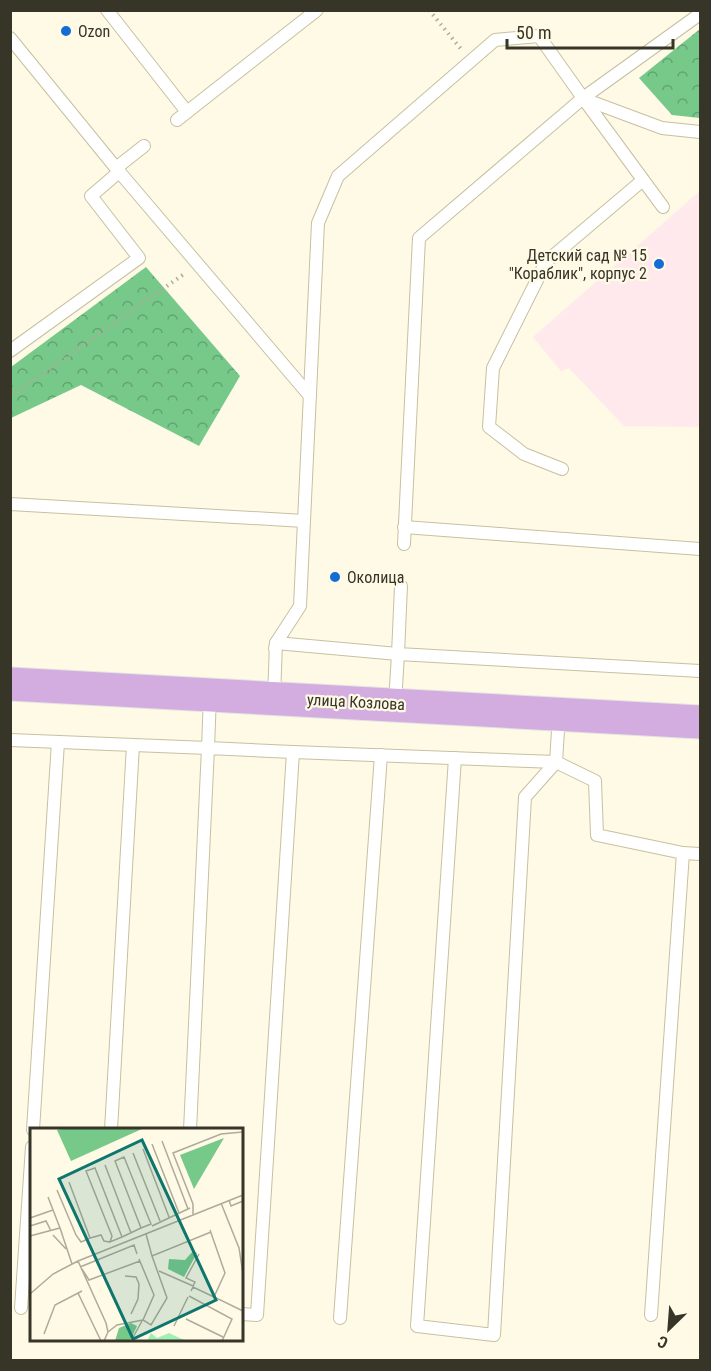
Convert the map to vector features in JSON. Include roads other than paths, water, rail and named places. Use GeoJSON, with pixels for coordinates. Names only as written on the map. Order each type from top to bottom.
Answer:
{"type":"FeatureCollection","features":[{"type":"Feature","properties":{"kind":"main road","name":"улица Козлова"},"geometry":{"type":"LineString","coordinates":[[10,684],[700,722]]}},
{"type":"Feature","properties":{"kind":"lane"},"geometry":{"type":"LineString","coordinates":[[107,10],[182,116],[317,10]]}},
{"type":"Feature","properties":{"kind":"lane"},"geometry":{"type":"LineString","coordinates":[[404,544],[419,238],[583,98],[700,14]]}},
{"type":"Feature","properties":{"kind":"lane"},"geometry":{"type":"LineString","coordinates":[[274,698],[276,643],[300,606],[318,223],[338,176],[495,40],[539,36],[663,207]]}},
{"type":"Feature","properties":{"kind":"lane"},"geometry":{"type":"LineString","coordinates":[[10,38],[118,170],[310,396]]}},
{"type":"Feature","properties":{"kind":"lane"},"geometry":{"type":"LineString","coordinates":[[583,98],[662,128],[700,132]]}},
{"type":"Feature","properties":{"kind":"lane"},"geometry":{"type":"LineString","coordinates":[[10,351],[139,258],[91,196],[144,146]]}},
{"type":"Feature","properties":{"kind":"lane"},"geometry":{"type":"LineString","coordinates":[[562,469],[524,453],[489,427],[493,368],[546,262],[643,180]]}},
{"type":"Feature","properties":{"kind":"lane"},"geometry":{"type":"LineString","coordinates":[[10,504],[304,521]]}},
{"type":"Feature","properties":{"kind":"lane"},"geometry":{"type":"LineString","coordinates":[[404,527],[700,549]]}},
{"type":"Feature","properties":{"kind":"lane"},"geometry":{"type":"LineString","coordinates":[[395,704],[401,586]]}},
{"type":"Feature","properties":{"kind":"lane"},"geometry":{"type":"LineString","coordinates":[[276,643],[398,654],[700,671]]}},
{"type":"Feature","properties":{"kind":"lane"},"geometry":{"type":"LineString","coordinates":[[190,1128],[210,694]]}},
{"type":"Feature","properties":{"kind":"lane"},"geometry":{"type":"LineString","coordinates":[[455,758],[417,1326],[494,1335],[525,797],[556,762],[559,713]]}},
{"type":"Feature","properties":{"kind":"lane"},"geometry":{"type":"LineString","coordinates":[[10,740],[556,762],[595,781],[597,836],[683,853],[700,854]]}},
{"type":"Feature","properties":{"kind":"lane"},"geometry":{"type":"LineString","coordinates":[[33,1128],[58,742]]}},
{"type":"Feature","properties":{"kind":"lane"},"geometry":{"type":"LineString","coordinates":[[111,1128],[134,745]]}},
{"type":"Feature","properties":{"kind":"lane"},"geometry":{"type":"LineString","coordinates":[[243,1314],[257,1315],[293,752]]}},
{"type":"Feature","properties":{"kind":"lane"},"geometry":{"type":"LineString","coordinates":[[340,1318],[381,755]]}},
{"type":"Feature","properties":{"kind":"lane"},"geometry":{"type":"LineString","coordinates":[[651,1314],[683,853]]}},
{"type":"Feature","properties":{"kind":"lane"},"geometry":{"type":"LineString","coordinates":[[21,1308],[30,1176]]}},
{"type":"Feature","properties":{"kind":"place","name":"Ozon"},"geometry":{"type":"Point","coordinates":[66,31]}},
{"type":"Feature","properties":{"kind":"place","name":"Детский сад № 15 \"Кораблик\", корпус 2"},"geometry":{"type":"Point","coordinates":[659,264]}},
{"type":"Feature","properties":{"kind":"place","name":"Околица"},"geometry":{"type":"Point","coordinates":[335,577]}}]}
